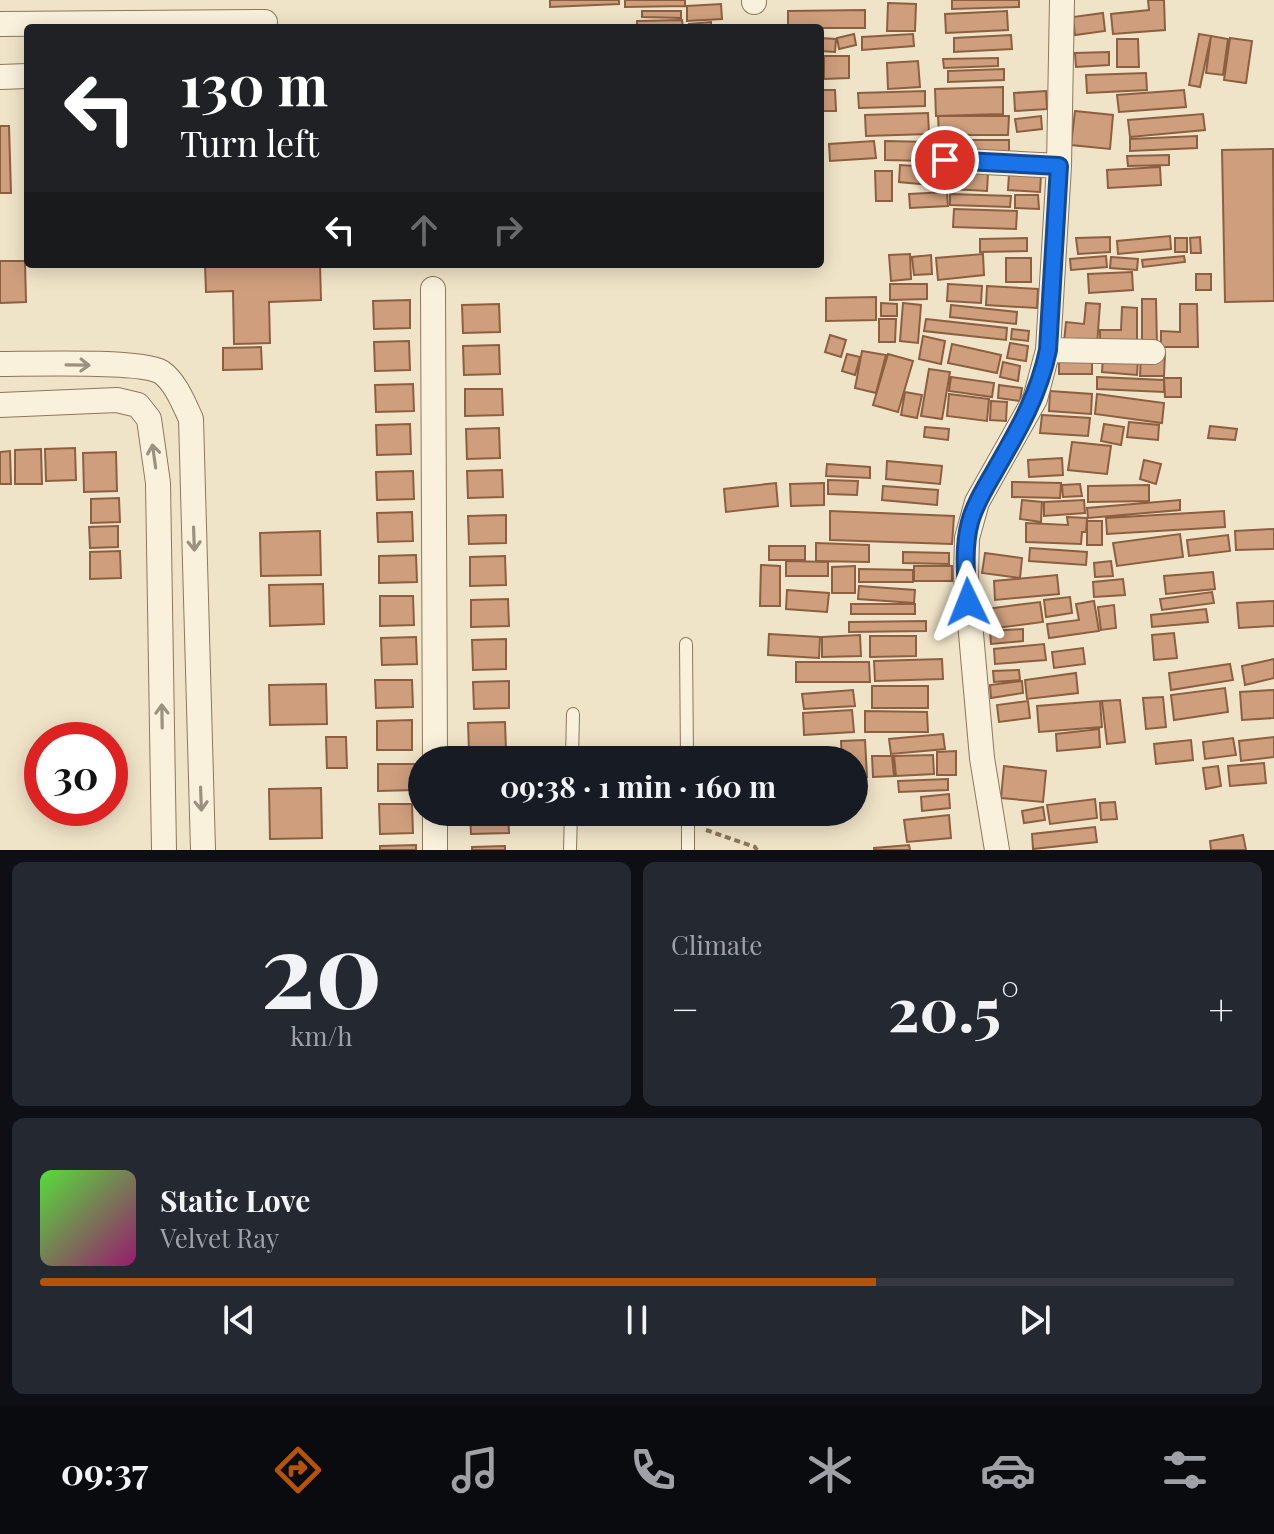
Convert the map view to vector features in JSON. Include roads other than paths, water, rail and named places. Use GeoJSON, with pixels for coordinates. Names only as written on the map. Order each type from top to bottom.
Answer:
{"type":"FeatureCollection","features":[{"type":"Feature","properties":{"kind":"street"},"geometry":{"type":"LineString","coordinates":[[997,850],[982,758],[966,577],[967,538],[977,502],[1035,399],[1048,350],[1059,166],[1062,0]]}},
{"type":"Feature","properties":{"kind":"street"},"geometry":{"type":"LineString","coordinates":[[150,24],[265,22]]}},
{"type":"Feature","properties":{"kind":"street"},"geometry":{"type":"LineString","coordinates":[[0,24],[24,25]]}},
{"type":"Feature","properties":{"kind":"street"},"geometry":{"type":"LineString","coordinates":[[0,77],[24,76]]}},
{"type":"Feature","properties":{"kind":"street"},"geometry":{"type":"LineString","coordinates":[[945,160],[1059,166]]}},
{"type":"Feature","properties":{"kind":"street"},"geometry":{"type":"LineString","coordinates":[[433,289],[435,746]]}},
{"type":"Feature","properties":{"kind":"street"},"geometry":{"type":"LineString","coordinates":[[1048,350],[1153,352]]}},
{"type":"Feature","properties":{"kind":"street"},"geometry":{"type":"LineString","coordinates":[[0,364],[135,365],[161,372],[180,396],[191,419],[203,850]]}},
{"type":"Feature","properties":{"kind":"street"},"geometry":{"type":"LineString","coordinates":[[138,405],[161,372]]}},
{"type":"Feature","properties":{"kind":"street"},"geometry":{"type":"LineString","coordinates":[[0,405],[117,400],[138,405],[149,419],[158,483],[164,850]]}},
{"type":"Feature","properties":{"kind":"street"},"geometry":{"type":"LineString","coordinates":[[435,826],[435,850]]}},
{"type":"Feature","properties":{"kind":"lane"},"geometry":{"type":"LineString","coordinates":[[686,644],[687,746]]}},
{"type":"Feature","properties":{"kind":"lane"},"geometry":{"type":"LineString","coordinates":[[572,746],[573,714]]}},
{"type":"Feature","properties":{"kind":"lane"},"geometry":{"type":"LineString","coordinates":[[570,850],[571,826]]}},
{"type":"Feature","properties":{"kind":"lane"},"geometry":{"type":"LineString","coordinates":[[688,826],[688,850]]}}]}
